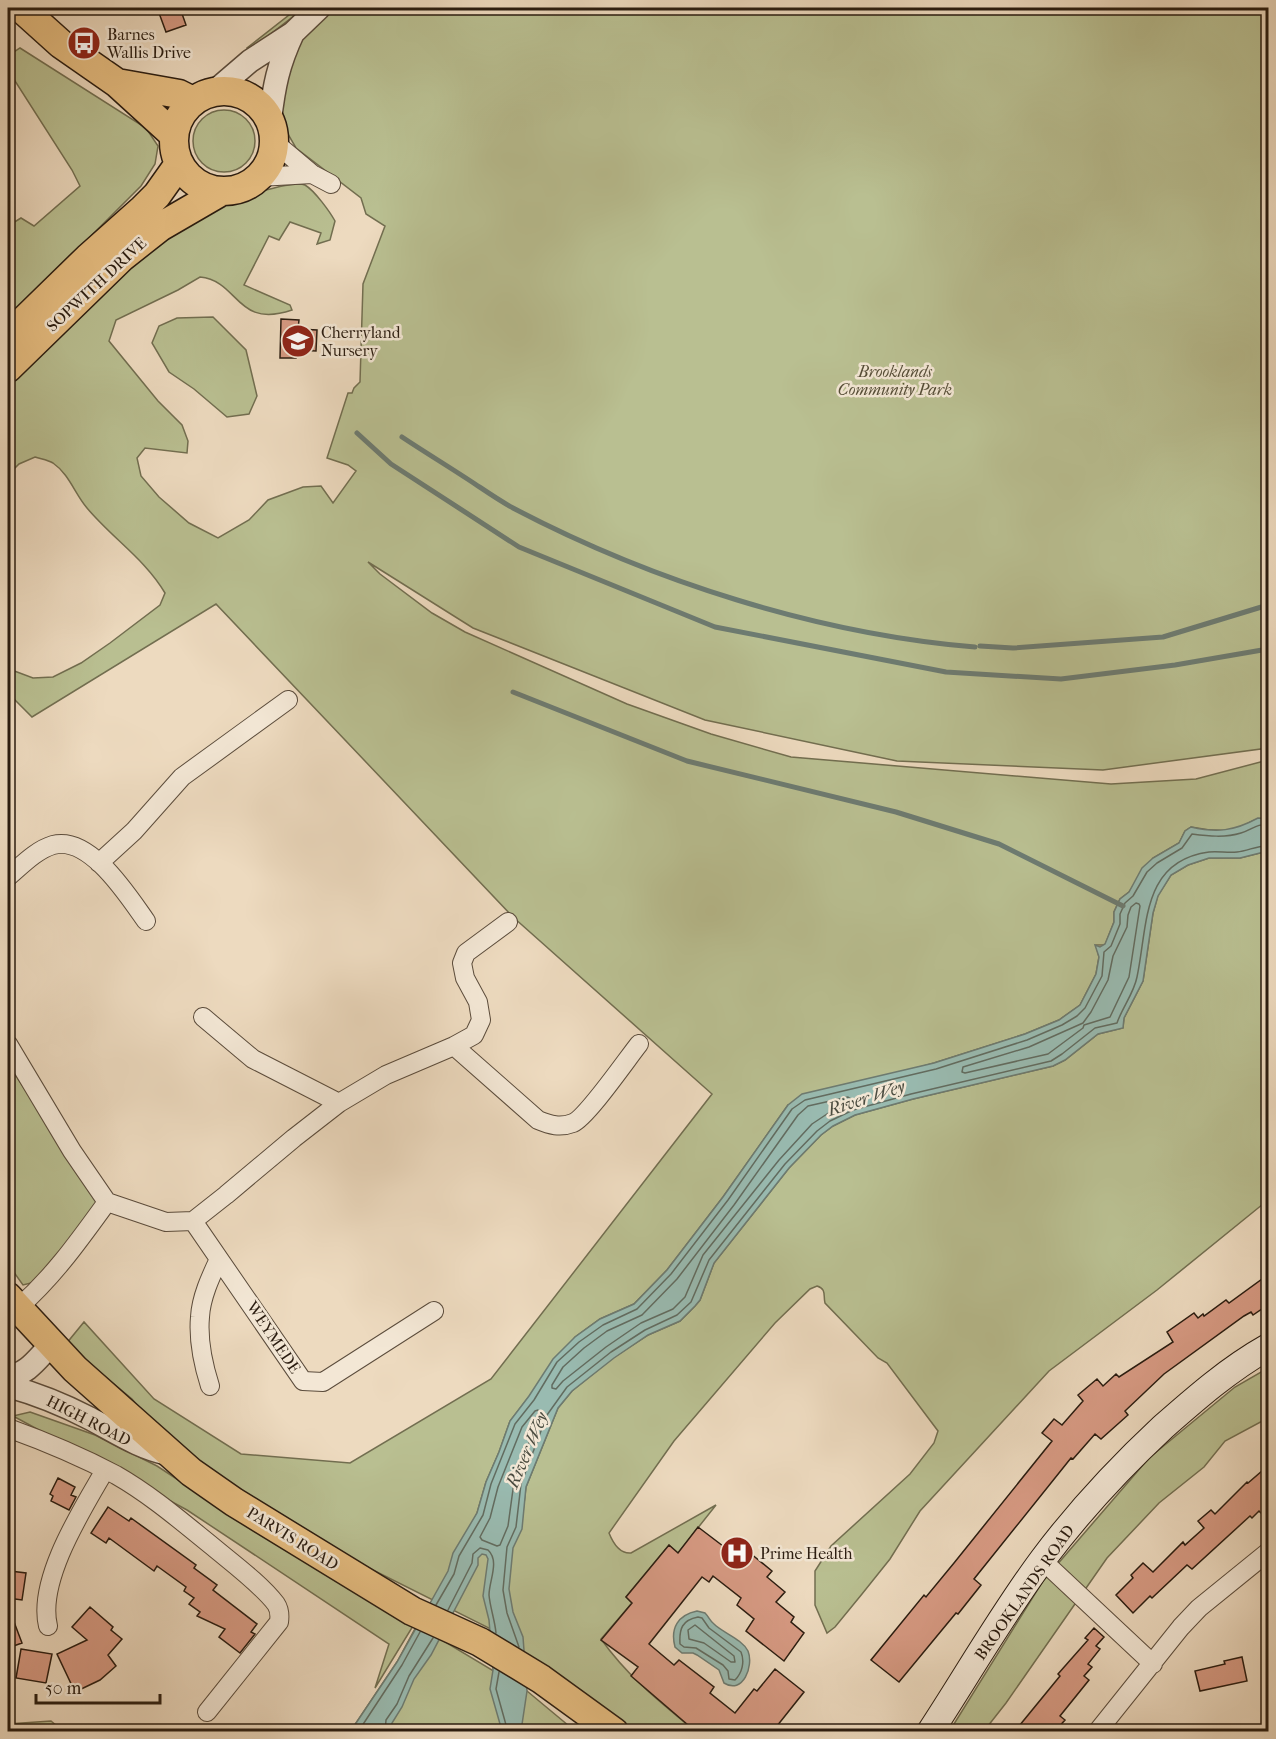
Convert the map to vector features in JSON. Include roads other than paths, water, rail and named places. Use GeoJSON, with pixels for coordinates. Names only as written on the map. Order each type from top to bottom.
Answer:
{"type":"FeatureCollection","features":[{"type":"Feature","properties":{"kind":"main road"},"geometry":{"type":"LineString","coordinates":[[21,8],[61,44],[117,82],[174,135]]}},
{"type":"Feature","properties":{"kind":"main road"},"geometry":{"type":"LineString","coordinates":[[117,82],[178,94],[204,96],[227,90],[248,96],[257,103],[272,131],[270,160],[259,177]]}},
{"type":"Feature","properties":{"kind":"main road"},"geometry":{"type":"LineString","coordinates":[[204,96],[184,110],[177,122],[174,135],[176,155],[187,175],[197,183],[209,189],[222,191]]}},
{"type":"Feature","properties":{"kind":"main road","name":"SOPWITH DRIVE"},"geometry":{"type":"LineString","coordinates":[[8,336],[157,195],[179,164]]}},
{"type":"Feature","properties":{"kind":"main road","name":"SOPWITH DRIVE"},"geometry":{"type":"LineString","coordinates":[[8,368],[122,257],[160,227],[222,191],[236,190],[259,177]]}},
{"type":"Feature","properties":{"kind":"main road","name":"PARVIS ROAD"},"geometry":{"type":"LineString","coordinates":[[13,1303],[51,1345],[191,1472],[234,1502],[405,1606],[480,1642],[541,1679],[614,1731]]}},
{"type":"Feature","properties":{"kind":"main road","name":"BROOKLANDS ROAD"},"geometry":{"type":"LineString","coordinates":[[930,1731],[1042,1560],[1079,1513],[1122,1466],[1187,1405],[1217,1381],[1269,1347]]}},
{"type":"Feature","properties":{"kind":"street"},"geometry":{"type":"LineString","coordinates":[[204,96],[250,61],[293,33],[319,8]]}},
{"type":"Feature","properties":{"kind":"street"},"geometry":{"type":"LineString","coordinates":[[293,33],[276,77],[272,131],[312,174],[331,184]]}},
{"type":"Feature","properties":{"kind":"street","name":"SOPWITH DRIVE"},"geometry":{"type":"LineString","coordinates":[[259,177],[312,174]]}},
{"type":"Feature","properties":{"kind":"street"},"geometry":{"type":"LineString","coordinates":[[99,863],[134,831],[182,777],[288,700]]}},
{"type":"Feature","properties":{"kind":"street"},"geometry":{"type":"LineString","coordinates":[[8,877],[36,854],[54,845],[69,844],[85,850],[99,863],[147,921]]}},
{"type":"Feature","properties":{"kind":"street"},"geometry":{"type":"LineString","coordinates":[[8,1044],[72,1151],[107,1202],[166,1222],[193,1221],[339,1103],[386,1075],[474,1035],[482,1020],[478,1002],[465,978],[462,963],[466,953],[508,922]]}},
{"type":"Feature","properties":{"kind":"street"},"geometry":{"type":"LineString","coordinates":[[203,1017],[253,1059],[339,1103]]}},
{"type":"Feature","properties":{"kind":"street"},"geometry":{"type":"LineString","coordinates":[[454,1046],[537,1120],[553,1127],[575,1122],[592,1105],[639,1044]]}},
{"type":"Feature","properties":{"kind":"street"},"geometry":{"type":"LineString","coordinates":[[13,1303],[44,1285],[107,1202]]}},
{"type":"Feature","properties":{"kind":"street","name":"WEYMEDE"},"geometry":{"type":"LineString","coordinates":[[193,1221],[303,1381],[323,1382],[434,1311]]}},
{"type":"Feature","properties":{"kind":"street"},"geometry":{"type":"LineString","coordinates":[[210,1386],[203,1364],[200,1316],[208,1282],[219,1259]]}},
{"type":"Feature","properties":{"kind":"street"},"geometry":{"type":"LineString","coordinates":[[8,1377],[20,1375],[51,1345]]}},
{"type":"Feature","properties":{"kind":"street","name":"HIGH ROAD"},"geometry":{"type":"LineString","coordinates":[[8,1386],[40,1394],[141,1446],[170,1454]]}},
{"type":"Feature","properties":{"kind":"street"},"geometry":{"type":"LineString","coordinates":[[8,1428],[105,1470],[145,1494],[238,1567],[276,1605],[280,1613],[279,1622],[207,1712]]}},
{"type":"Feature","properties":{"kind":"street"},"geometry":{"type":"LineString","coordinates":[[48,1626],[45,1613],[54,1567],[105,1470]]}},
{"type":"Feature","properties":{"kind":"street"},"geometry":{"type":"LineString","coordinates":[[1097,1731],[1199,1608],[1269,1551]]}},
{"type":"Feature","properties":{"kind":"street"},"geometry":{"type":"LineString","coordinates":[[1042,1560],[1153,1664]]}},
{"type":"Feature","properties":{"kind":"water","name":"River Wey"},"geometry":{"type":"Polygon","coordinates":[[[1258,818],[1268,819],[1268,851],[1240,858],[1209,858],[1188,865],[1171,875],[1158,896],[1153,913],[1143,981],[1124,1018],[1123,1028],[1098,1034],[1065,1060],[1053,1066],[913,1099],[855,1115],[833,1126],[789,1168],[714,1263],[700,1300],[695,1306],[680,1321],[648,1335],[614,1358],[572,1391],[558,1408],[526,1487],[522,1529],[513,1548],[509,1589],[513,1612],[523,1637],[527,1691],[521,1731],[502,1731],[490,1689],[493,1670],[489,1620],[483,1596],[488,1559],[482,1554],[431,1655],[414,1679],[392,1723],[391,1731],[350,1732],[397,1662],[448,1571],[453,1553],[477,1513],[486,1482],[510,1421],[553,1359],[575,1337],[600,1319],[634,1304],[667,1270],[723,1197],[788,1105],[802,1094],[934,1063],[1025,1034],[1059,1020],[1080,1005],[1096,974],[1099,957],[1095,945],[1100,947],[1105,944],[1120,899],[1129,892],[1142,868],[1153,858],[1179,843],[1185,831],[1191,827],[1225,830],[1258,818]]]}},
{"type":"Feature","properties":{"kind":"water"},"geometry":{"type":"Polygon","coordinates":[[[697,1611],[705,1613],[713,1623],[741,1643],[748,1651],[748,1671],[742,1682],[737,1685],[731,1686],[724,1683],[719,1670],[697,1655],[682,1653],[675,1647],[674,1634],[677,1623],[690,1613],[697,1611]]]}},
{"type":"Feature","properties":{"kind":"waterway"},"geometry":{"type":"LineString","coordinates":[[357,433],[391,464],[519,547],[715,627],[946,672],[1061,679],[1175,665],[1268,649]]}},
{"type":"Feature","properties":{"kind":"waterway"},"geometry":{"type":"LineString","coordinates":[[402,437],[513,508],[622,559],[679,581],[796,617],[856,630],[975,647]]}},
{"type":"Feature","properties":{"kind":"waterway"},"geometry":{"type":"LineString","coordinates":[[980,646],[1013,648],[1163,637],[1268,605]]}},
{"type":"Feature","properties":{"kind":"waterway"},"geometry":{"type":"LineString","coordinates":[[513,692],[687,761],[896,812],[999,844],[1123,906]]}},
{"type":"Feature","properties":{"kind":"place","name":"Barnes Wallis Drive"},"geometry":{"type":"Point","coordinates":[84,43]}},
{"type":"Feature","properties":{"kind":"place","name":"Cherryland Nursery"},"geometry":{"type":"Point","coordinates":[298,341]}},
{"type":"Feature","properties":{"kind":"place","name":"Prime Health"},"geometry":{"type":"Point","coordinates":[737,1553]}},
{"type":"Feature","properties":{"kind":"park label","name":"Brooklands Community Park"},"geometry":{"type":"Point","coordinates":[895,380]}}]}
